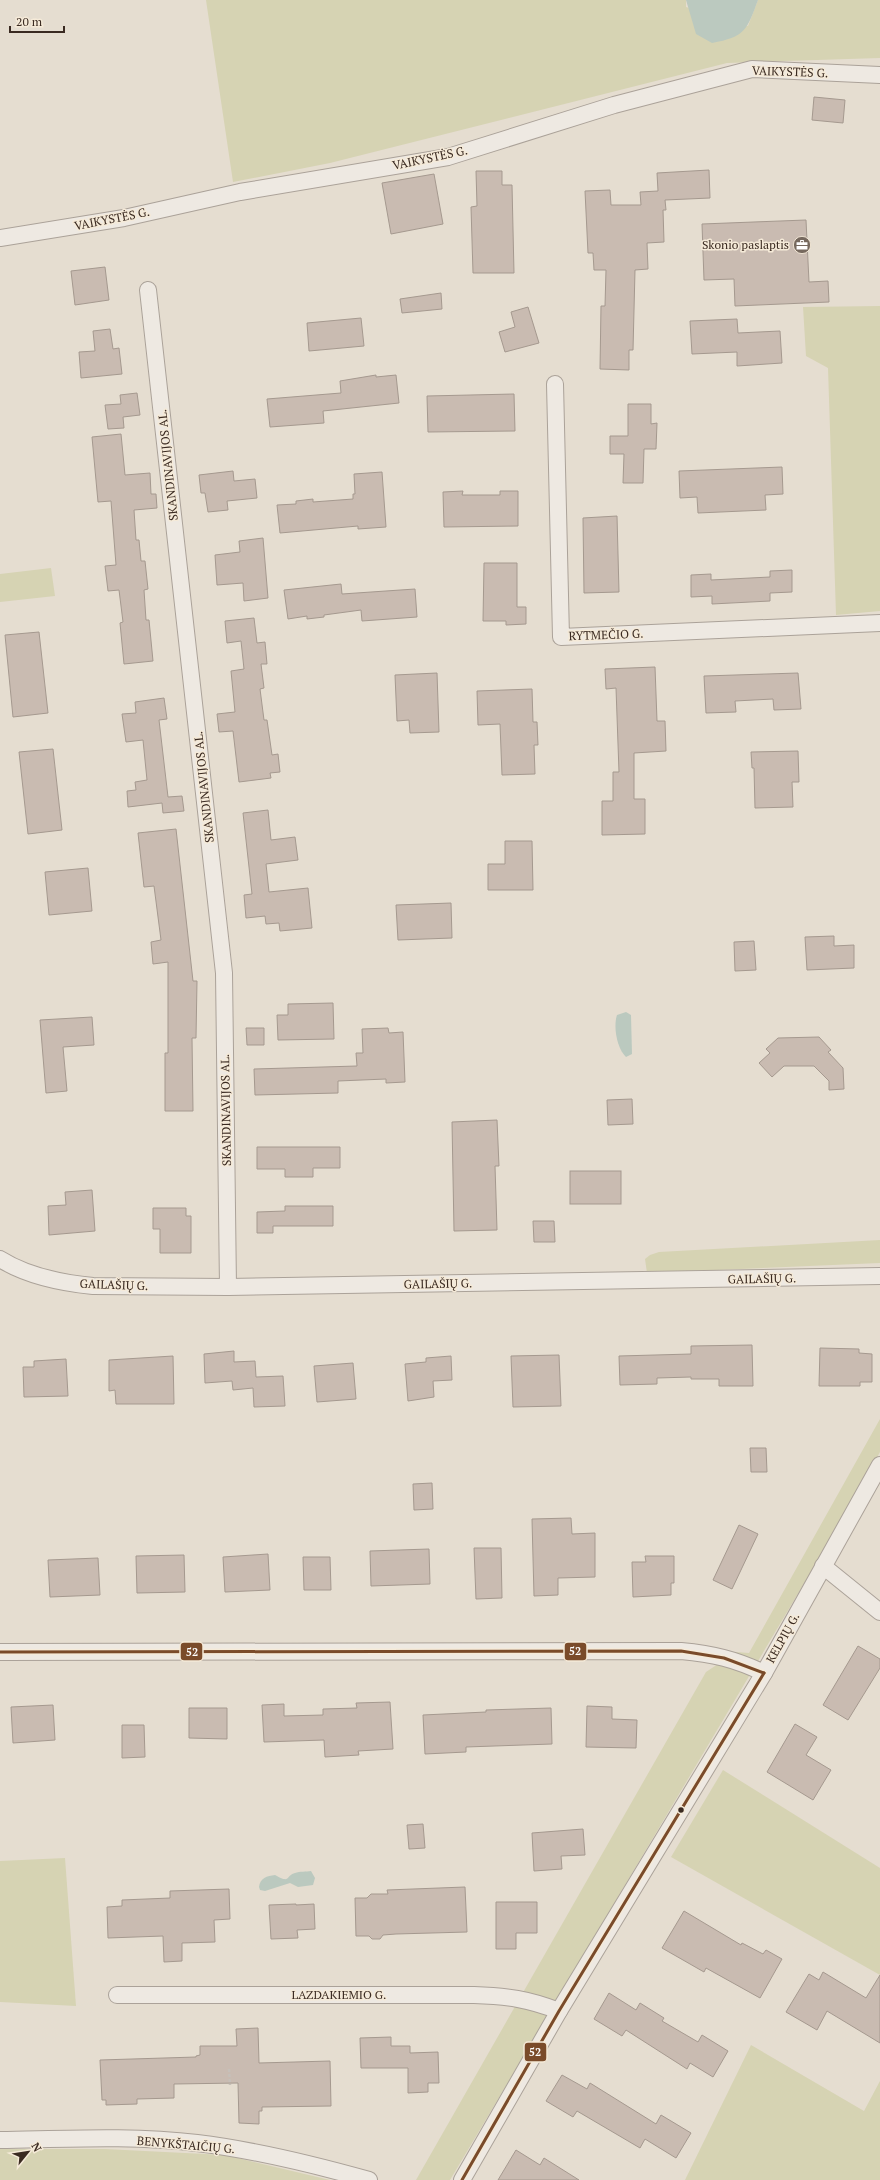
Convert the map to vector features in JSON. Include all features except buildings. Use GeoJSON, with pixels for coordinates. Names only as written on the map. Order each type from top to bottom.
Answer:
{"type":"FeatureCollection","features":[{"type":"Feature","properties":{"kind":"street","name":"VAIKYSTĖS G."},"geometry":{"type":"LineString","coordinates":[[0,238],[124,218],[240,192],[448,157],[614,105],[752,69],[880,75]]}},
{"type":"Feature","properties":{"kind":"street","name":"SKANDINAVIJOS AL."},"geometry":{"type":"LineString","coordinates":[[148,290],[224,973],[228,1287]]}},
{"type":"Feature","properties":{"kind":"street","name":"RYTMEČIO G."},"geometry":{"type":"LineString","coordinates":[[555,384],[561,637],[880,623]]}},
{"type":"Feature","properties":{"kind":"street","name":"GAILAŠIŲ G."},"geometry":{"type":"LineString","coordinates":[[0,1259],[44,1278],[71,1284],[93,1286],[228,1287],[880,1276]]}},
{"type":"Feature","properties":{"kind":"street","name":"KELPIŲ G."},"geometry":{"type":"LineString","coordinates":[[462,2180],[559,2011],[764,1673],[880,1465]]}},
{"type":"Feature","properties":{"kind":"street"},"geometry":{"type":"LineString","coordinates":[[823,1566],[880,1612]]}},
{"type":"Feature","properties":{"kind":"street"},"geometry":{"type":"LineString","coordinates":[[0,1652],[681,1651],[714,1654],[737,1661],[764,1673]]}},
{"type":"Feature","properties":{"kind":"street","name":"LAZDAKIEMIO G."},"geometry":{"type":"LineString","coordinates":[[117,1995],[511,1996],[532,2001],[559,2011]]}},
{"type":"Feature","properties":{"kind":"street","name":"BENYKŠTAIČIŲ G."},"geometry":{"type":"LineString","coordinates":[[0,2140],[69,2139],[195,2143],[242,2149],[310,2163],[368,2180]]}},
{"type":"Feature","properties":{"kind":"path"},"geometry":{"type":"LineString","coordinates":[[229,2069],[230,2084]]}},
{"type":"Feature","properties":{"kind":"shaded area"},"geometry":{"type":"Polygon","coordinates":[[[206,0],[686,0],[686,7],[748,26],[758,0],[880,0],[880,58],[727,63],[330,163],[233,182],[206,0]]]}},
{"type":"Feature","properties":{"kind":"shaded area"},"geometry":{"type":"Polygon","coordinates":[[[686,0],[758,0],[751,19],[738,35],[723,41],[712,43],[696,34],[686,0]]]}},
{"type":"Feature","properties":{"kind":"shaded area"},"geometry":{"type":"Polygon","coordinates":[[[880,306],[880,611],[836,615],[828,368],[806,356],[803,307],[880,306]]]}},
{"type":"Feature","properties":{"kind":"shaded area"},"geometry":{"type":"Polygon","coordinates":[[[51,568],[55,596],[0,602],[0,574],[51,568]]]}},
{"type":"Feature","properties":{"kind":"shaded area"},"geometry":{"type":"Polygon","coordinates":[[[626,1012],[631,1015],[632,1054],[626,1057],[620,1049],[615,1026],[617,1015],[626,1012]]]}},
{"type":"Feature","properties":{"kind":"shaded area"},"geometry":{"type":"Polygon","coordinates":[[[880,1240],[880,1263],[647,1273],[645,1259],[650,1255],[659,1252],[880,1240]]]}},
{"type":"Feature","properties":{"kind":"shaded area"},"geometry":{"type":"Polygon","coordinates":[[[880,1419],[880,1452],[850,1506],[450,2180],[416,2180],[706,1672],[736,1652],[749,1653],[880,1419]]]}},
{"type":"Feature","properties":{"kind":"shaded area"},"geometry":{"type":"Polygon","coordinates":[[[723,1770],[880,1868],[880,1975],[671,1857],[723,1770]]]}},
{"type":"Feature","properties":{"kind":"shaded area"},"geometry":{"type":"Polygon","coordinates":[[[65,1858],[76,2006],[0,2002],[0,1861],[65,1858]]]}},
{"type":"Feature","properties":{"kind":"shaded area"},"geometry":{"type":"Polygon","coordinates":[[[311,1871],[315,1878],[313,1885],[298,1887],[290,1883],[265,1891],[260,1890],[259,1887],[261,1881],[267,1877],[275,1875],[286,1879],[297,1872],[311,1871]]]}},
{"type":"Feature","properties":{"kind":"shaded area"},"geometry":{"type":"Polygon","coordinates":[[[751,2045],[864,2111],[880,2081],[880,2180],[685,2180],[751,2045]]]}},
{"type":"Feature","properties":{"kind":"shaded area"},"geometry":{"type":"Polygon","coordinates":[[[0,2149],[105,2149],[225,2155],[330,2180],[0,2180],[0,2149]]]}},
{"type":"Feature","properties":{"kind":"transit line","name":"52"},"geometry":{"type":"LineString","coordinates":[[0,1652],[681,1651],[724,1658],[764,1673]]}},
{"type":"Feature","properties":{"kind":"transit line","name":"52"},"geometry":{"type":"LineString","coordinates":[[462,2180],[559,2011],[764,1673]]}},
{"type":"Feature","properties":{"kind":"place","name":"Skonio paslaptis"},"geometry":{"type":"Point","coordinates":[802,245]}}]}
